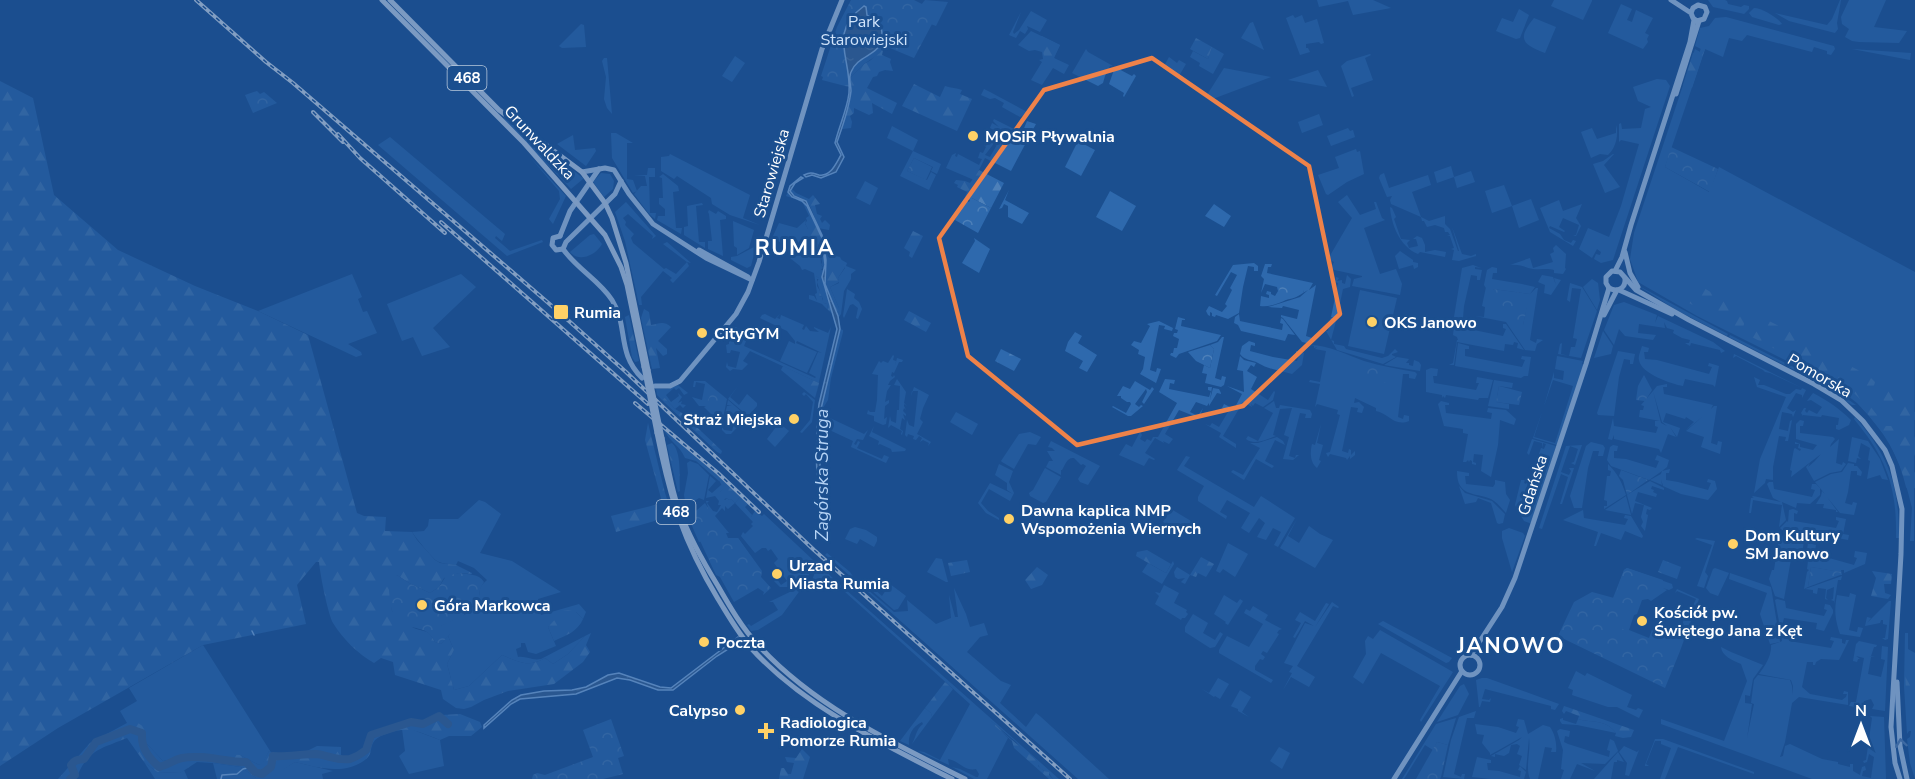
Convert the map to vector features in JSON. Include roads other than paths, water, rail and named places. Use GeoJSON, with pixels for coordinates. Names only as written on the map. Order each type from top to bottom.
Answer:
{"type":"FeatureCollection","features":[{"type":"Feature","properties":{"kind":"main road","name":"Grunwaldzka"},"geometry":{"type":"LineString","coordinates":[[382,0],[524,143],[605,235],[621,267],[646,369]]}},
{"type":"Feature","properties":{"kind":"main road","name":"Grunwaldzka"},"geometry":{"type":"LineString","coordinates":[[390,0],[499,110],[582,172],[605,203],[625,258],[646,369]]}},
{"type":"Feature","properties":{"kind":"main road","name":"Starowiejska"},"geometry":{"type":"LineString","coordinates":[[655,386],[670,386],[680,381],[736,314],[752,280],[822,49],[842,0]]}},
{"type":"Feature","properties":{"kind":"main road"},"geometry":{"type":"LineString","coordinates":[[1615,271],[1622,257],[1697,20],[1692,10],[1671,0]]}},
{"type":"Feature","properties":{"kind":"main road"},"geometry":{"type":"LineString","coordinates":[[1692,10],[1701,5],[1707,9],[1706,17],[1697,20]]}},
{"type":"Feature","properties":{"kind":"main road"},"geometry":{"type":"LineString","coordinates":[[582,172],[606,168],[614,170],[629,194],[653,224],[691,247],[744,273],[752,280]]}},
{"type":"Feature","properties":{"kind":"main road"},"geometry":{"type":"LineString","coordinates":[[590,182],[599,169]]}},
{"type":"Feature","properties":{"kind":"main road"},"geometry":{"type":"LineString","coordinates":[[563,249],[567,242],[615,194],[621,181]]}},
{"type":"Feature","properties":{"kind":"main road","name":"Grunwaldzka"},"geometry":{"type":"LineString","coordinates":[[577,201],[590,182]]}},
{"type":"Feature","properties":{"kind":"main road"},"geometry":{"type":"LineString","coordinates":[[615,194],[621,192],[629,194]]}},
{"type":"Feature","properties":{"kind":"main road"},"geometry":{"type":"LineString","coordinates":[[560,236],[568,213],[577,201]]}},
{"type":"Feature","properties":{"kind":"main road"},"geometry":{"type":"LineString","coordinates":[[563,249],[556,250],[552,245],[553,238],[564,237],[567,242]]}},
{"type":"Feature","properties":{"kind":"main road"},"geometry":{"type":"LineString","coordinates":[[563,249],[612,300],[620,318],[627,356],[642,378]]}},
{"type":"Feature","properties":{"kind":"main road"},"geometry":{"type":"LineString","coordinates":[[1624,250],[1632,280],[1646,295]]}},
{"type":"Feature","properties":{"kind":"main road"},"geometry":{"type":"LineString","coordinates":[[1622,257],[1624,276],[1624,286],[1618,290],[1609,288],[1606,283],[1609,272],[1615,271],[1624,276]]}},
{"type":"Feature","properties":{"kind":"main road","name":"Pomorska"},"geometry":{"type":"LineString","coordinates":[[1624,276],[1634,288],[1689,320],[1834,396],[1853,410],[1885,450],[1894,474],[1902,509],[1894,755],[1900,779]]}},
{"type":"Feature","properties":{"kind":"main road","name":"Gdańska"},"geometry":{"type":"LineString","coordinates":[[1474,657],[1479,644],[1509,595],[1519,568],[1609,288]]}},
{"type":"Feature","properties":{"kind":"main road","name":"Pomorska"},"geometry":{"type":"LineString","coordinates":[[1618,290],[1689,320]]}},
{"type":"Feature","properties":{"kind":"main road","name":"Gdańska"},"geometry":{"type":"LineString","coordinates":[[1598,327],[1618,290]]}},
{"type":"Feature","properties":{"kind":"main road","name":"468"},"geometry":{"type":"LineString","coordinates":[[646,369],[672,502],[688,544],[724,609],[751,648],[799,690],[827,710],[881,742],[952,779]]}},
{"type":"Feature","properties":{"kind":"main road","name":"468"},"geometry":{"type":"LineString","coordinates":[[659,435],[675,497],[695,547],[736,615],[758,645],[796,680],[829,705],[965,779]]}},
{"type":"Feature","properties":{"kind":"main road"},"geometry":{"type":"LineString","coordinates":[[1466,656],[1474,657],[1480,665],[1478,671],[1473,675],[1464,673],[1460,666],[1461,661],[1466,656]]}},
{"type":"Feature","properties":{"kind":"main road"},"geometry":{"type":"LineString","coordinates":[[1394,779],[1464,673]]}},
{"type":"Feature","properties":{"kind":"main road","name":"Pomorska"},"geometry":{"type":"LineString","coordinates":[[1895,714],[1908,779]]}},
{"type":"Feature","properties":{"kind":"water"},"geometry":{"type":"Polygon","coordinates":[[[864,6],[867,15],[880,24],[882,35],[878,48],[860,60],[850,74],[849,104],[837,142],[844,157],[836,172],[821,178],[812,175],[806,177],[804,175],[810,173],[827,174],[833,169],[841,155],[835,143],[849,93],[844,36],[846,26],[864,6]]]}},
{"type":"Feature","properties":{"kind":"water"},"geometry":{"type":"Polygon","coordinates":[[[801,177],[803,178],[795,183],[790,191],[794,196],[806,201],[822,235],[826,260],[825,284],[838,316],[840,329],[820,413],[818,413],[819,404],[837,329],[822,277],[825,265],[822,238],[807,206],[788,192],[790,186],[801,177]]]}},
{"type":"Feature","properties":{"kind":"water"},"geometry":{"type":"Polygon","coordinates":[[[818,415],[820,415],[820,470],[825,515],[822,515],[817,478],[818,415]]]}},
{"type":"Feature","properties":{"kind":"water"},"geometry":{"type":"Polygon","coordinates":[[[738,637],[741,641],[717,656],[673,690],[658,690],[617,678],[576,694],[520,699],[484,728],[484,725],[512,700],[521,695],[586,687],[608,675],[619,673],[660,687],[671,688],[738,637]]]}},
{"type":"Feature","properties":{"kind":"waterway"},"geometry":{"type":"LineString","coordinates":[[252,631],[254,635]]}},
{"type":"Feature","properties":{"kind":"waterway","name":"Zagórska Struga"},"geometry":{"type":"LineString","coordinates":[[70,779],[75,775],[71,765],[75,761],[84,759],[96,742],[130,729],[142,733],[146,752],[159,767],[182,758],[198,757],[246,762],[255,772],[262,774],[271,767],[273,756],[316,754],[350,759],[366,750],[371,735],[411,722],[423,724],[439,716],[448,724]]}},
{"type":"Feature","properties":{"kind":"waterway"},"geometry":{"type":"LineString","coordinates":[[221,779],[222,775],[237,774],[251,767]]}},
{"type":"Feature","properties":{"kind":"railway"},"geometry":{"type":"LineString","coordinates":[[196,0],[560,313],[626,372],[814,550],[1070,779]]}},
{"type":"Feature","properties":{"kind":"railway"},"geometry":{"type":"LineString","coordinates":[[313,112],[343,142]]}},
{"type":"Feature","properties":{"kind":"railway"},"geometry":{"type":"LineString","coordinates":[[338,134],[360,158],[445,233]]}},
{"type":"Feature","properties":{"kind":"railway"},"geometry":{"type":"LineString","coordinates":[[441,222],[648,404]]}},
{"type":"Feature","properties":{"kind":"railway"},"geometry":{"type":"LineString","coordinates":[[635,403],[718,473],[759,512]]}},
{"type":"Feature","properties":{"kind":"place","name":"MOSiR Pływalnia"},"geometry":{"type":"Point","coordinates":[973,136]}},
{"type":"Feature","properties":{"kind":"place","name":"Rumia"},"geometry":{"type":"Point","coordinates":[561,312]}},
{"type":"Feature","properties":{"kind":"place","name":"OKS Janowo"},"geometry":{"type":"Point","coordinates":[1372,322]}},
{"type":"Feature","properties":{"kind":"place","name":"CityGYM"},"geometry":{"type":"Point","coordinates":[702,333]}},
{"type":"Feature","properties":{"kind":"place","name":"Straż Miejska"},"geometry":{"type":"Point","coordinates":[794,419]}},
{"type":"Feature","properties":{"kind":"place","name":"Dawna kaplica NMP Wspomożenia Wiernych"},"geometry":{"type":"Point","coordinates":[1009,519]}},
{"type":"Feature","properties":{"kind":"place","name":"Dom Kultury SM Janowo"},"geometry":{"type":"Point","coordinates":[1733,544]}},
{"type":"Feature","properties":{"kind":"place","name":"Urzad Miasta Rumia"},"geometry":{"type":"Point","coordinates":[777,574]}},
{"type":"Feature","properties":{"kind":"place","name":"Góra Markowca"},"geometry":{"type":"Point","coordinates":[422,605]}},
{"type":"Feature","properties":{"kind":"place","name":"Kościół pw. Świętego Jana z Kęt"},"geometry":{"type":"Point","coordinates":[1642,621]}},
{"type":"Feature","properties":{"kind":"place","name":"Poczta"},"geometry":{"type":"Point","coordinates":[704,642]}},
{"type":"Feature","properties":{"kind":"place","name":"Calypso"},"geometry":{"type":"Point","coordinates":[740,710]}},
{"type":"Feature","properties":{"kind":"place","name":"Radiologica Pomorze Rumia"},"geometry":{"type":"Point","coordinates":[766,731]}},
{"type":"Feature","properties":{"kind":"district","name":"RUMIA"},"geometry":{"type":"Point","coordinates":[795,247]}},
{"type":"Feature","properties":{"kind":"district","name":"JANOWO"},"geometry":{"type":"Point","coordinates":[1511,645]}},
{"type":"Feature","properties":{"kind":"park label","name":"Park Starowiejski"},"geometry":{"type":"Point","coordinates":[864,30]}}]}
